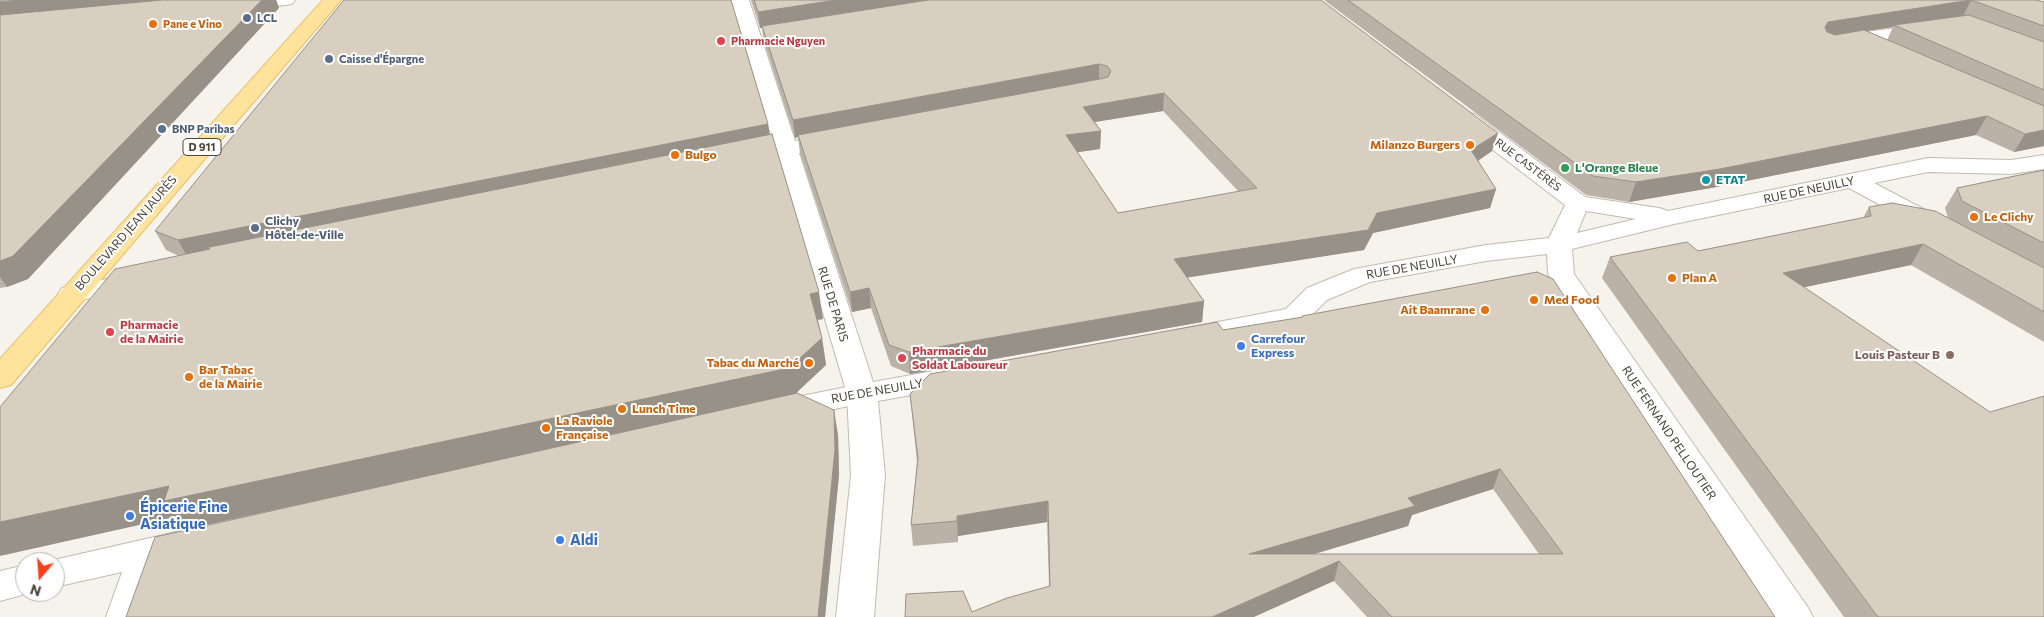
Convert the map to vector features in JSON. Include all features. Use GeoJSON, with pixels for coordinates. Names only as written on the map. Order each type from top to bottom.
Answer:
{"type":"FeatureCollection","features":[{"type":"Feature","properties":{"kind":"main road","name":"BOULEVARD JEAN JAURÈS"},"geometry":{"type":"LineString","coordinates":[[0,378],[332,0]]}},
{"type":"Feature","properties":{"kind":"street"},"geometry":{"type":"LineString","coordinates":[[226,6],[286,0]]}},
{"type":"Feature","properties":{"kind":"street","name":"RUE DE PARIS"},"geometry":{"type":"LineString","coordinates":[[740,0],[761,35],[785,148],[862,394],[868,475],[855,617]]}},
{"type":"Feature","properties":{"kind":"street"},"geometry":{"type":"LineString","coordinates":[[1838,42],[1943,26]]}},
{"type":"Feature","properties":{"kind":"street"},"geometry":{"type":"LineString","coordinates":[[1858,39],[1894,55]]}},
{"type":"Feature","properties":{"kind":"street","name":"RUE CASTÉRÈS"},"geometry":{"type":"LineString","coordinates":[[1452,108],[1578,203],[1674,217]]}},
{"type":"Feature","properties":{"kind":"street"},"geometry":{"type":"LineString","coordinates":[[717,162],[854,136]]}},
{"type":"Feature","properties":{"kind":"street","name":"RUE DE NEUILLY"},"geometry":{"type":"LineString","coordinates":[[1160,341],[1295,316],[1317,294],[1363,275],[1486,253],[1559,245],[1674,217],[1928,165],[2010,167],[2044,162]]}},
{"type":"Feature","properties":{"kind":"street"},"geometry":{"type":"LineString","coordinates":[[1853,181],[1942,229]]}},
{"type":"Feature","properties":{"kind":"street"},"geometry":{"type":"LineString","coordinates":[[1559,245],[1578,203]]}},
{"type":"Feature","properties":{"kind":"street","name":"RUE FERNAND PELLOUTIER"},"geometry":{"type":"LineString","coordinates":[[1559,245],[1561,274],[1794,617]]}},
{"type":"Feature","properties":{"kind":"street"},"geometry":{"type":"LineString","coordinates":[[72,294],[154,277]]}},
{"type":"Feature","properties":{"kind":"street","name":"RUE DE NEUILLY"},"geometry":{"type":"LineString","coordinates":[[757,416],[862,394],[977,374]]}},
{"type":"Feature","properties":{"kind":"street"},"geometry":{"type":"LineString","coordinates":[[65,571],[215,537]]}},
{"type":"Feature","properties":{"kind":"street"},"geometry":{"type":"LineString","coordinates":[[125,617],[147,552]]}},
{"type":"Feature","properties":{"kind":"street"},"geometry":{"type":"LineString","coordinates":[[0,586],[15,582]]}},
{"type":"Feature","properties":{"kind":"building"},"geometry":{"type":"Polygon","coordinates":[[[0,0],[19,0],[0,2],[0,0]]]}},
{"type":"Feature","properties":{"kind":"building"},"geometry":{"type":"Polygon","coordinates":[[[162,0],[262,0],[13,256],[0,261],[0,15],[162,0]]]}},
{"type":"Feature","properties":{"kind":"building"},"geometry":{"type":"Polygon","coordinates":[[[344,0],[731,0],[768,124],[178,240],[155,231],[344,0]]]}},
{"type":"Feature","properties":{"kind":"building"},"geometry":{"type":"Polygon","coordinates":[[[754,0],[836,0],[758,12],[754,0]]]}},
{"type":"Feature","properties":{"kind":"building"},"geometry":{"type":"Polygon","coordinates":[[[928,0],[1321,0],[1498,133],[1471,150],[1496,189],[1377,213],[1368,230],[1174,259],[1204,301],[909,352],[889,345],[869,288],[850,292],[798,135],[1100,79],[1108,77],[1111,71],[1107,66],[1099,64],[793,120],[762,26],[928,0]],[[1164,93],[1083,107],[1101,131],[1066,135],[1118,213],[1257,188],[1164,93]]]}},
{"type":"Feature","properties":{"kind":"building"},"geometry":{"type":"Polygon","coordinates":[[[1348,0],[1971,0],[1828,22],[1825,27],[1827,32],[1835,35],[1864,30],[2044,106],[2044,130],[2025,134],[1987,116],[1720,169],[1636,182],[1593,176],[1348,0]]]}},
{"type":"Feature","properties":{"kind":"building"},"geometry":{"type":"Polygon","coordinates":[[[1971,0],[2036,0],[2044,2],[2044,26],[1971,0]]]}},
{"type":"Feature","properties":{"kind":"building"},"geometry":{"type":"Polygon","coordinates":[[[1969,15],[2044,42],[2044,90],[1894,25],[1969,15]]]}},
{"type":"Feature","properties":{"kind":"building"},"geometry":{"type":"Polygon","coordinates":[[[772,134],[819,292],[810,294],[822,338],[789,368],[164,501],[169,486],[0,522],[0,407],[115,269],[210,249],[205,248],[772,134]]]}},
{"type":"Feature","properties":{"kind":"building"},"geometry":{"type":"Polygon","coordinates":[[[2044,170],[2044,243],[1962,201],[1957,188],[2044,170]]]}},
{"type":"Feature","properties":{"kind":"building"},"geometry":{"type":"Polygon","coordinates":[[[1892,203],[1935,211],[2044,268],[2044,312],[1923,244],[1783,273],[1990,412],[2044,396],[2044,617],[1878,617],[1610,257],[1687,242],[1698,251],[1871,216],[1869,207],[1892,203]]]}},
{"type":"Feature","properties":{"kind":"building"},"geometry":{"type":"Polygon","coordinates":[[[1537,272],[1553,279],[1775,617],[1392,617],[1339,561],[1212,617],[905,617],[906,594],[963,591],[972,612],[1007,598],[1050,586],[1048,501],[957,516],[957,521],[911,525],[918,458],[910,394],[930,374],[1217,322],[1223,330],[1537,272]],[[1500,469],[1408,498],[1415,506],[1249,554],[1563,554],[1500,469]]]}},
{"type":"Feature","properties":{"kind":"building"},"geometry":{"type":"Polygon","coordinates":[[[797,393],[834,410],[835,450],[818,617],[126,617],[155,537],[797,393]]]}},
{"type":"Feature","properties":{"kind":"place","name":"LCL"},"geometry":{"type":"Point","coordinates":[247,18]}},
{"type":"Feature","properties":{"kind":"place","name":"Pane e Vino"},"geometry":{"type":"Point","coordinates":[153,24]}},
{"type":"Feature","properties":{"kind":"place","name":"Pharmacie Nguyen"},"geometry":{"type":"Point","coordinates":[721,41]}},
{"type":"Feature","properties":{"kind":"place","name":"Caisse d'Épargne"},"geometry":{"type":"Point","coordinates":[329,59]}},
{"type":"Feature","properties":{"kind":"place","name":"BNP Paribas"},"geometry":{"type":"Point","coordinates":[162,129]}},
{"type":"Feature","properties":{"kind":"place","name":"Milanzo Burgers"},"geometry":{"type":"Point","coordinates":[1470,145]}},
{"type":"Feature","properties":{"kind":"place","name":"Bulgo"},"geometry":{"type":"Point","coordinates":[675,155]}},
{"type":"Feature","properties":{"kind":"place","name":"L'Orange Bleue"},"geometry":{"type":"Point","coordinates":[1565,168]}},
{"type":"Feature","properties":{"kind":"place","name":"ETAT"},"geometry":{"type":"Point","coordinates":[1706,180]}},
{"type":"Feature","properties":{"kind":"place","name":"Le Clichy"},"geometry":{"type":"Point","coordinates":[1974,217]}},
{"type":"Feature","properties":{"kind":"place","name":"Clichy Hôtel-de-Ville"},"geometry":{"type":"Point","coordinates":[255,228]}},
{"type":"Feature","properties":{"kind":"place","name":"Plan A"},"geometry":{"type":"Point","coordinates":[1672,278]}},
{"type":"Feature","properties":{"kind":"place","name":"Med Food"},"geometry":{"type":"Point","coordinates":[1534,300]}},
{"type":"Feature","properties":{"kind":"place","name":"Ait Baamrane"},"geometry":{"type":"Point","coordinates":[1485,310]}},
{"type":"Feature","properties":{"kind":"place","name":"Pharmacie de la Mairie"},"geometry":{"type":"Point","coordinates":[110,332]}},
{"type":"Feature","properties":{"kind":"place","name":"Carrefour Express"},"geometry":{"type":"Point","coordinates":[1241,346]}},
{"type":"Feature","properties":{"kind":"place","name":"Louis Pasteur B"},"geometry":{"type":"Point","coordinates":[1950,355]}},
{"type":"Feature","properties":{"kind":"place","name":"Pharmacie du Soldat Laboureur"},"geometry":{"type":"Point","coordinates":[902,358]}},
{"type":"Feature","properties":{"kind":"place","name":"Tabac du Marché"},"geometry":{"type":"Point","coordinates":[809,363]}},
{"type":"Feature","properties":{"kind":"place","name":"Bar Tabac de la Mairie"},"geometry":{"type":"Point","coordinates":[189,377]}},
{"type":"Feature","properties":{"kind":"place","name":"Lunch Time"},"geometry":{"type":"Point","coordinates":[622,409]}},
{"type":"Feature","properties":{"kind":"place","name":"La Raviole Française"},"geometry":{"type":"Point","coordinates":[546,428]}},
{"type":"Feature","properties":{"kind":"place","name":"Épicerie Fine Asiatique"},"geometry":{"type":"Point","coordinates":[130,516]}},
{"type":"Feature","properties":{"kind":"place","name":"Aldi"},"geometry":{"type":"Point","coordinates":[560,540]}}]}
